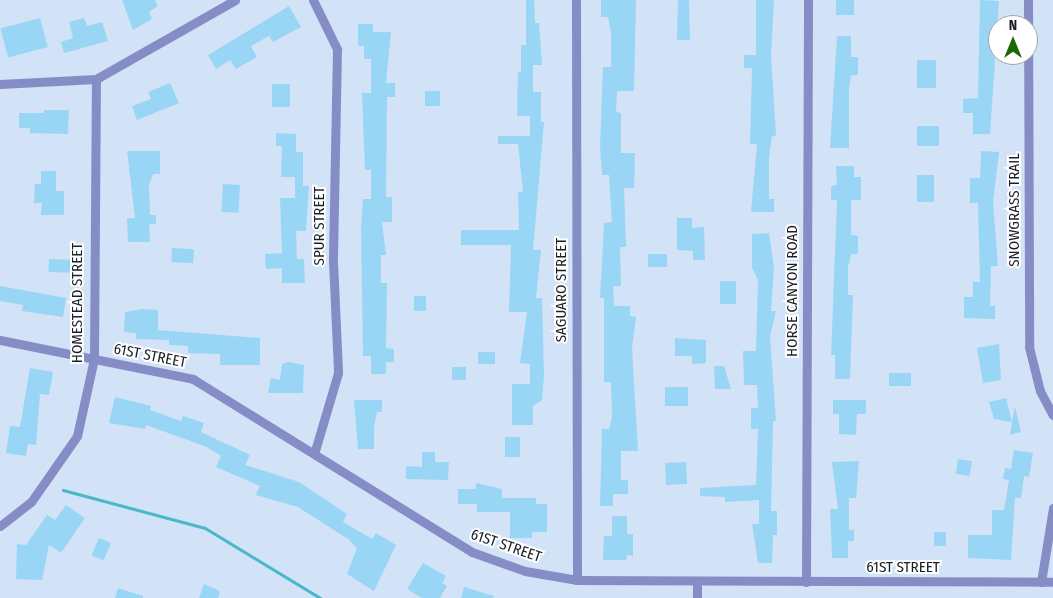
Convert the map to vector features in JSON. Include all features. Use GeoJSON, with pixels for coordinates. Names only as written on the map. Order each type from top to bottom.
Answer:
{"type":"FeatureCollection","features":[{"type":"Feature","properties":{"kind":"street"},"geometry":{"type":"LineString","coordinates":[[0,84],[96,79],[235,0]]}},
{"type":"Feature","properties":{"kind":"street","name":"SPUR STREET"},"geometry":{"type":"LineString","coordinates":[[313,0],[336,49],[333,261],[338,373],[314,454]]}},
{"type":"Feature","properties":{"kind":"street","name":"SAGUARO STREET"},"geometry":{"type":"LineString","coordinates":[[576,0],[577,580]]}},
{"type":"Feature","properties":{"kind":"street","name":"HORSE CANYON ROAD"},"geometry":{"type":"LineString","coordinates":[[806,582],[808,0]]}},
{"type":"Feature","properties":{"kind":"street","name":"SNOWGRASS TRAIL"},"geometry":{"type":"LineString","coordinates":[[1028,0],[1029,347],[1040,391],[1053,415]]}},
{"type":"Feature","properties":{"kind":"street","name":"HOMESTEAD STREET"},"geometry":{"type":"LineString","coordinates":[[0,526],[30,502],[77,436],[94,359],[96,79]]}},
{"type":"Feature","properties":{"kind":"street","name":"61ST STREET"},"geometry":{"type":"LineString","coordinates":[[0,340],[193,379],[472,552],[525,571],[577,580],[1053,582]]}},
{"type":"Feature","properties":{"kind":"street"},"geometry":{"type":"LineString","coordinates":[[1041,582],[1053,508]]}},
{"type":"Feature","properties":{"kind":"street"},"geometry":{"type":"LineString","coordinates":[[697,582],[697,598]]}},
{"type":"Feature","properties":{"kind":"building"},"geometry":{"type":"Polygon","coordinates":[[[122,0],[155,0],[158,6],[149,12],[152,19],[133,30],[122,0]]]}},
{"type":"Feature","properties":{"kind":"building"},"geometry":{"type":"Polygon","coordinates":[[[526,0],[534,0],[535,23],[539,23],[542,65],[533,65],[533,92],[541,92],[541,122],[544,122],[533,250],[541,250],[536,298],[542,298],[544,375],[542,400],[533,406],[533,425],[512,425],[512,384],[530,384],[530,364],[520,363],[527,312],[509,312],[511,245],[461,245],[461,230],[519,230],[518,192],[523,192],[518,144],[498,144],[498,136],[530,136],[530,116],[517,116],[518,72],[521,72],[521,45],[526,45],[526,0]]]}},
{"type":"Feature","properties":{"kind":"building"},"geometry":{"type":"Polygon","coordinates":[[[601,0],[636,0],[634,91],[617,91],[616,112],[621,113],[621,153],[635,153],[634,188],[624,188],[626,247],[620,247],[621,286],[613,286],[614,306],[630,306],[630,316],[636,317],[632,348],[638,451],[621,451],[621,480],[628,480],[628,494],[613,494],[613,506],[600,506],[602,429],[609,429],[612,417],[611,382],[604,382],[604,298],[600,298],[604,223],[612,222],[609,175],[602,175],[600,145],[603,67],[611,67],[611,33],[608,17],[601,17],[601,0]]]}},
{"type":"Feature","properties":{"kind":"building"},"geometry":{"type":"Polygon","coordinates":[[[678,0],[689,0],[690,40],[677,40],[678,0]]]}},
{"type":"Feature","properties":{"kind":"building"},"geometry":{"type":"Polygon","coordinates":[[[756,0],[774,0],[771,55],[776,136],[772,136],[769,158],[769,199],[774,199],[774,212],[751,212],[757,144],[750,144],[752,68],[744,68],[744,55],[756,55],[756,0]]]}},
{"type":"Feature","properties":{"kind":"building"},"geometry":{"type":"Polygon","coordinates":[[[836,0],[854,0],[854,15],[836,15],[836,0]]]}},
{"type":"Feature","properties":{"kind":"building"},"geometry":{"type":"Polygon","coordinates":[[[980,0],[999,1],[998,15],[988,15],[988,65],[995,65],[990,134],[973,134],[973,113],[963,113],[963,99],[978,98],[980,0]]]}},
{"type":"Feature","properties":{"kind":"building"},"geometry":{"type":"Polygon","coordinates":[[[289,6],[301,27],[273,42],[269,36],[251,46],[257,57],[236,69],[230,60],[216,69],[208,55],[289,6]]]}},
{"type":"Feature","properties":{"kind":"building"},"geometry":{"type":"Polygon","coordinates":[[[40,18],[48,47],[8,58],[0,29],[40,18]]]}},
{"type":"Feature","properties":{"kind":"building"},"geometry":{"type":"Polygon","coordinates":[[[84,18],[87,26],[102,22],[108,41],[64,53],[61,42],[73,38],[69,22],[84,18]]]}},
{"type":"Feature","properties":{"kind":"building"},"geometry":{"type":"Polygon","coordinates":[[[358,24],[373,24],[373,32],[391,32],[386,83],[395,83],[395,97],[387,97],[386,197],[392,197],[392,222],[382,222],[386,255],[381,255],[381,283],[387,283],[386,348],[394,349],[394,362],[386,362],[386,374],[371,374],[371,356],[363,356],[361,228],[363,199],[371,199],[371,170],[365,170],[362,93],[371,93],[371,59],[364,59],[364,46],[358,46],[358,24]]]}},
{"type":"Feature","properties":{"kind":"building"},"geometry":{"type":"Polygon","coordinates":[[[837,36],[851,36],[851,57],[858,57],[858,75],[851,75],[849,88],[849,148],[830,148],[837,36]]]}},
{"type":"Feature","properties":{"kind":"building"},"geometry":{"type":"Polygon","coordinates":[[[917,60],[936,60],[936,88],[917,88],[917,60]]]}},
{"type":"Feature","properties":{"kind":"building"},"geometry":{"type":"Polygon","coordinates":[[[170,83],[179,103],[137,120],[132,106],[151,99],[148,92],[170,83]]]}},
{"type":"Feature","properties":{"kind":"building"},"geometry":{"type":"Polygon","coordinates":[[[272,84],[290,84],[290,107],[272,107],[272,84]]]}},
{"type":"Feature","properties":{"kind":"building"},"geometry":{"type":"Polygon","coordinates":[[[425,91],[440,91],[440,106],[425,106],[425,91]]]}},
{"type":"Feature","properties":{"kind":"building"},"geometry":{"type":"Polygon","coordinates":[[[44,110],[69,110],[68,134],[30,133],[30,128],[19,128],[19,113],[44,113],[44,110]]]}},
{"type":"Feature","properties":{"kind":"building"},"geometry":{"type":"Polygon","coordinates":[[[917,126],[939,126],[939,146],[917,146],[917,126]]]}},
{"type":"Feature","properties":{"kind":"building"},"geometry":{"type":"Polygon","coordinates":[[[276,133],[296,134],[296,152],[303,152],[303,186],[309,186],[306,231],[296,231],[297,259],[304,259],[305,283],[282,283],[282,268],[266,269],[265,254],[282,253],[280,198],[295,198],[295,177],[281,177],[282,146],[276,146],[276,133]]]}},
{"type":"Feature","properties":{"kind":"building"},"geometry":{"type":"Polygon","coordinates":[[[127,151],[160,151],[160,174],[153,174],[149,185],[150,215],[156,215],[156,224],[149,224],[150,242],[128,242],[127,218],[135,218],[127,151]]]}},
{"type":"Feature","properties":{"kind":"building"},"geometry":{"type":"Polygon","coordinates":[[[981,151],[999,152],[993,202],[998,266],[991,266],[990,306],[995,306],[995,319],[964,318],[964,297],[973,297],[973,282],[980,282],[978,203],[970,203],[970,178],[980,178],[981,151]]]}},
{"type":"Feature","properties":{"kind":"building"},"geometry":{"type":"Polygon","coordinates":[[[836,166],[854,166],[854,177],[861,177],[861,200],[851,200],[851,235],[858,236],[858,254],[851,254],[848,267],[848,295],[853,295],[850,379],[835,379],[835,355],[831,355],[837,200],[831,200],[831,186],[837,185],[836,166]]]}},
{"type":"Feature","properties":{"kind":"building"},"geometry":{"type":"Polygon","coordinates":[[[41,171],[56,171],[56,191],[64,191],[64,215],[41,215],[42,203],[34,203],[35,184],[41,184],[41,171]]]}},
{"type":"Feature","properties":{"kind":"building"},"geometry":{"type":"Polygon","coordinates":[[[917,175],[934,175],[934,202],[917,202],[917,175]]]}},
{"type":"Feature","properties":{"kind":"building"},"geometry":{"type":"Polygon","coordinates":[[[223,184],[240,185],[239,213],[222,212],[223,184]]]}},
{"type":"Feature","properties":{"kind":"building"},"geometry":{"type":"Polygon","coordinates":[[[677,218],[692,218],[692,228],[704,227],[705,260],[693,260],[693,251],[677,250],[677,218]]]}},
{"type":"Feature","properties":{"kind":"building"},"geometry":{"type":"Polygon","coordinates":[[[769,233],[774,268],[771,311],[776,311],[770,336],[776,421],[773,421],[771,511],[777,511],[777,535],[773,535],[772,563],[758,563],[752,524],[759,524],[759,500],[725,502],[725,497],[700,496],[700,488],[756,485],[758,429],[751,429],[751,408],[758,408],[757,385],[744,385],[743,351],[756,351],[758,280],[752,268],[752,234],[769,233]]]}},
{"type":"Feature","properties":{"kind":"building"},"geometry":{"type":"Polygon","coordinates":[[[172,248],[194,249],[193,263],[171,262],[172,248]]]}},
{"type":"Feature","properties":{"kind":"building"},"geometry":{"type":"Polygon","coordinates":[[[648,254],[667,254],[667,267],[648,267],[648,254]]]}},
{"type":"Feature","properties":{"kind":"building"},"geometry":{"type":"Polygon","coordinates":[[[49,259],[77,260],[77,273],[49,272],[49,259]]]}},
{"type":"Feature","properties":{"kind":"building"},"geometry":{"type":"Polygon","coordinates":[[[720,281],[736,281],[736,304],[720,304],[720,281]]]}},
{"type":"Feature","properties":{"kind":"building"},"geometry":{"type":"Polygon","coordinates":[[[0,286],[66,298],[63,317],[22,311],[23,305],[0,301],[0,286]]]}},
{"type":"Feature","properties":{"kind":"building"},"geometry":{"type":"Polygon","coordinates":[[[414,296],[426,296],[426,311],[414,311],[414,296]]]}},
{"type":"Feature","properties":{"kind":"building"},"geometry":{"type":"Polygon","coordinates":[[[143,309],[158,310],[158,330],[260,338],[260,365],[220,365],[220,354],[188,353],[188,346],[169,345],[169,340],[136,339],[136,333],[124,332],[125,312],[143,309]]]}},
{"type":"Feature","properties":{"kind":"building"},"geometry":{"type":"Polygon","coordinates":[[[675,338],[706,340],[706,363],[692,364],[692,356],[675,356],[675,338]]]}},
{"type":"Feature","properties":{"kind":"building"},"geometry":{"type":"Polygon","coordinates":[[[999,344],[1001,380],[983,383],[977,348],[999,344]]]}},
{"type":"Feature","properties":{"kind":"building"},"geometry":{"type":"Polygon","coordinates":[[[478,352],[495,352],[495,364],[478,364],[478,352]]]}},
{"type":"Feature","properties":{"kind":"building"},"geometry":{"type":"Polygon","coordinates":[[[288,362],[304,365],[303,393],[268,393],[271,378],[280,380],[282,364],[288,362]]]}},
{"type":"Feature","properties":{"kind":"building"},"geometry":{"type":"Polygon","coordinates":[[[714,366],[724,366],[731,389],[715,389],[714,366]]]}},
{"type":"Feature","properties":{"kind":"building"},"geometry":{"type":"Polygon","coordinates":[[[452,367],[466,367],[466,380],[452,380],[452,367]]]}},
{"type":"Feature","properties":{"kind":"building"},"geometry":{"type":"Polygon","coordinates":[[[30,368],[53,372],[49,395],[40,394],[36,445],[28,444],[26,456],[6,453],[10,426],[20,427],[30,368]]]}},
{"type":"Feature","properties":{"kind":"building"},"geometry":{"type":"Polygon","coordinates":[[[889,373],[911,373],[911,386],[889,386],[889,373]]]}},
{"type":"Feature","properties":{"kind":"building"},"geometry":{"type":"Polygon","coordinates":[[[665,387],[688,387],[688,406],[665,406],[665,387]]]}},
{"type":"Feature","properties":{"kind":"building"},"geometry":{"type":"Polygon","coordinates":[[[115,397],[151,406],[150,410],[181,421],[183,416],[204,423],[201,432],[250,455],[245,465],[299,482],[347,514],[343,522],[372,539],[376,533],[396,545],[374,591],[347,574],[357,548],[348,539],[298,507],[256,495],[260,486],[216,467],[221,456],[207,447],[146,425],[145,429],[109,423],[115,397]]]}},
{"type":"Feature","properties":{"kind":"building"},"geometry":{"type":"Polygon","coordinates":[[[1006,398],[1012,422],[994,419],[989,402],[1006,398]]]}},
{"type":"Feature","properties":{"kind":"building"},"geometry":{"type":"Polygon","coordinates":[[[354,400],[382,400],[382,412],[377,412],[374,427],[374,449],[358,449],[354,400]]]}},
{"type":"Feature","properties":{"kind":"building"},"geometry":{"type":"Polygon","coordinates":[[[833,400],[866,400],[866,414],[857,414],[856,435],[839,434],[839,414],[833,414],[833,400]]]}},
{"type":"Feature","properties":{"kind":"building"},"geometry":{"type":"Polygon","coordinates":[[[1015,406],[1021,432],[1010,435],[1015,406]]]}},
{"type":"Feature","properties":{"kind":"building"},"geometry":{"type":"Polygon","coordinates":[[[505,437],[520,437],[520,457],[505,457],[505,437]]]}},
{"type":"Feature","properties":{"kind":"building"},"geometry":{"type":"Polygon","coordinates":[[[1014,450],[1033,453],[1029,477],[1024,476],[1021,498],[1015,498],[1011,560],[968,558],[968,535],[992,535],[992,510],[1004,510],[1009,480],[1003,479],[1005,468],[1011,469],[1014,450]]]}},
{"type":"Feature","properties":{"kind":"building"},"geometry":{"type":"Polygon","coordinates":[[[422,452],[435,452],[435,462],[449,462],[448,480],[406,479],[406,466],[422,467],[422,452]]]}},
{"type":"Feature","properties":{"kind":"building"},"geometry":{"type":"Polygon","coordinates":[[[958,459],[972,461],[970,476],[956,474],[958,459]]]}},
{"type":"Feature","properties":{"kind":"building"},"geometry":{"type":"Polygon","coordinates":[[[859,461],[856,498],[849,498],[849,530],[854,530],[854,541],[848,541],[848,558],[832,558],[830,509],[838,509],[832,462],[859,461]]]}},
{"type":"Feature","properties":{"kind":"building"},"geometry":{"type":"Polygon","coordinates":[[[686,462],[687,484],[666,485],[665,463],[686,462]]]}},
{"type":"Feature","properties":{"kind":"building"},"geometry":{"type":"Polygon","coordinates":[[[476,483],[502,489],[502,498],[536,498],[536,504],[547,504],[547,532],[532,532],[532,538],[510,538],[510,512],[477,512],[477,504],[458,504],[458,489],[476,489],[476,483]]]}},
{"type":"Feature","properties":{"kind":"building"},"geometry":{"type":"Polygon","coordinates":[[[66,505],[85,518],[61,553],[49,545],[42,580],[16,579],[17,544],[26,545],[47,515],[55,520],[66,505]]]}},
{"type":"Feature","properties":{"kind":"building"},"geometry":{"type":"Polygon","coordinates":[[[612,516],[627,516],[627,534],[633,534],[633,556],[627,555],[626,560],[603,560],[604,536],[612,536],[612,516]]]}},
{"type":"Feature","properties":{"kind":"building"},"geometry":{"type":"Polygon","coordinates":[[[934,532],[946,532],[946,546],[934,546],[934,532]]]}},
{"type":"Feature","properties":{"kind":"building"},"geometry":{"type":"Polygon","coordinates":[[[99,538],[111,543],[104,561],[92,555],[99,538]]]}},
{"type":"Feature","properties":{"kind":"building"},"geometry":{"type":"Polygon","coordinates":[[[423,563],[446,576],[442,583],[447,586],[440,598],[422,598],[407,589],[423,563]]]}},
{"type":"Feature","properties":{"kind":"building"},"geometry":{"type":"Polygon","coordinates":[[[204,584],[220,591],[218,598],[199,598],[204,584]]]}},
{"type":"Feature","properties":{"kind":"building"},"geometry":{"type":"Polygon","coordinates":[[[464,587],[494,596],[493,598],[461,598],[464,587]]]}},
{"type":"Feature","properties":{"kind":"building"},"geometry":{"type":"Polygon","coordinates":[[[118,588],[143,596],[143,598],[115,598],[118,588]]]}},
{"type":"Feature","properties":{"kind":"waterway"},"geometry":{"type":"LineString","coordinates":[[63,490],[205,528],[320,598]]}}]}
